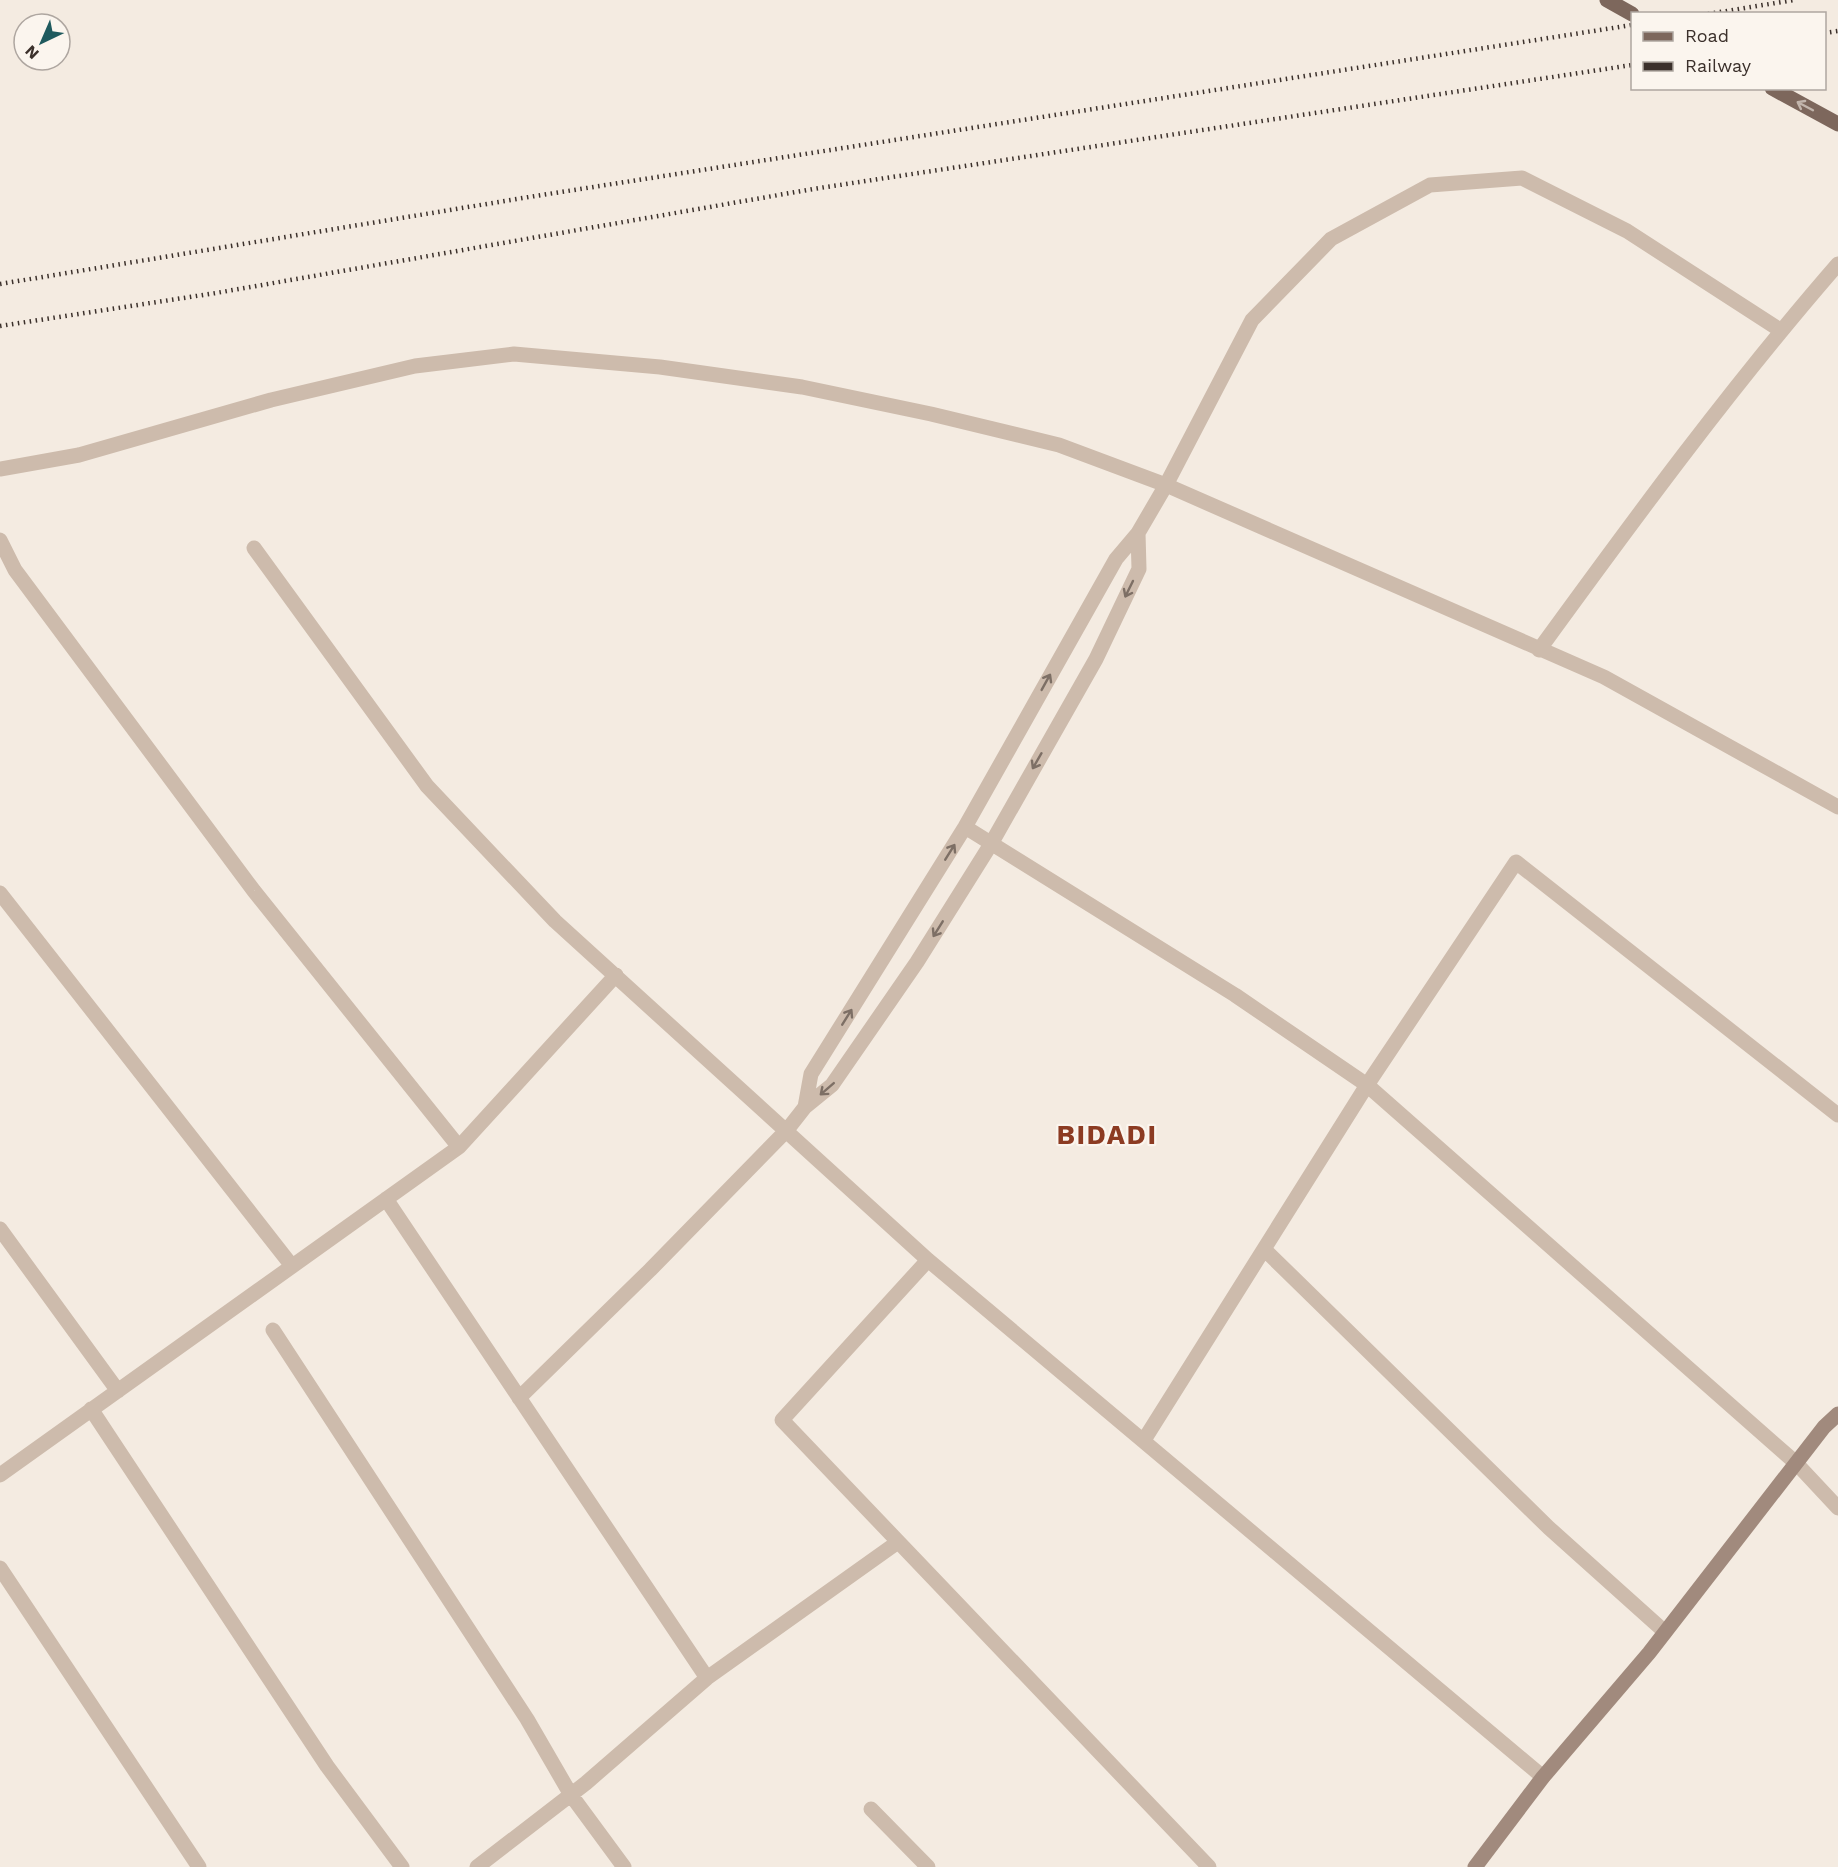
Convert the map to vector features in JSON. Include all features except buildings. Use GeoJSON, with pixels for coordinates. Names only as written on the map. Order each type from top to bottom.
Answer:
{"type":"FeatureCollection","features":[{"type":"Feature","properties":{"kind":"main road"},"geometry":{"type":"LineString","coordinates":[[1607,0],[1631,13]]}},
{"type":"Feature","properties":{"kind":"main road"},"geometry":{"type":"LineString","coordinates":[[1776,90],[1838,124]]}},
{"type":"Feature","properties":{"kind":"street"},"geometry":{"type":"LineString","coordinates":[[805,1107],[811,1074],[966,828],[1116,559],[1138,533],[1166,485],[1252,320],[1331,238],[1430,185],[1522,178],[1627,231],[1780,330]]}},
{"type":"Feature","properties":{"kind":"street"},"geometry":{"type":"LineString","coordinates":[[1539,650],[1670,469],[1780,330],[1838,264]]}},
{"type":"Feature","properties":{"kind":"street"},"geometry":{"type":"LineString","coordinates":[[0,469],[79,455],[271,400],[415,366],[514,354],[660,367],[802,387],[931,414],[1059,445],[1166,485],[1539,650],[1604,676],[1838,807]]}},
{"type":"Feature","properties":{"kind":"street"},"geometry":{"type":"LineString","coordinates":[[519,1398],[788,1130],[805,1107],[832,1086],[917,962],[991,844],[1096,659],[1139,569],[1138,533]]}},
{"type":"Feature","properties":{"kind":"street"},"geometry":{"type":"LineString","coordinates":[[0,540],[15,570],[254,891],[459,1147]]}},
{"type":"Feature","properties":{"kind":"street"},"geometry":{"type":"LineString","coordinates":[[254,548],[428,786],[555,921],[788,1130],[928,1260],[1543,1777]]}},
{"type":"Feature","properties":{"kind":"street"},"geometry":{"type":"LineString","coordinates":[[966,828],[1235,995],[1366,1085],[1796,1463],[1838,1508]]}},
{"type":"Feature","properties":{"kind":"street"},"geometry":{"type":"LineString","coordinates":[[1144,1440],[1366,1085],[1516,862],[1838,1115]]}},
{"type":"Feature","properties":{"kind":"street"},"geometry":{"type":"LineString","coordinates":[[0,893],[292,1266]]}},
{"type":"Feature","properties":{"kind":"street"},"geometry":{"type":"LineString","coordinates":[[0,1475],[459,1147],[616,975]]}},
{"type":"Feature","properties":{"kind":"street"},"geometry":{"type":"LineString","coordinates":[[386,1199],[707,1678]]}},
{"type":"Feature","properties":{"kind":"street"},"geometry":{"type":"LineString","coordinates":[[0,1229],[118,1391]]}},
{"type":"Feature","properties":{"kind":"street"},"geometry":{"type":"LineString","coordinates":[[1264,1250],[1541,1521],[1665,1632]]}},
{"type":"Feature","properties":{"kind":"street"},"geometry":{"type":"LineString","coordinates":[[928,1260],[782,1420],[1209,1867]]}},
{"type":"Feature","properties":{"kind":"street"},"geometry":{"type":"LineString","coordinates":[[273,1329],[527,1719],[571,1795],[624,1867]]}},
{"type":"Feature","properties":{"kind":"street"},"geometry":{"type":"LineString","coordinates":[[91,1409],[327,1766],[402,1867]]}},
{"type":"Feature","properties":{"kind":"street"},"geometry":{"type":"LineString","coordinates":[[1475,1867],[1543,1777],[1665,1632],[1796,1463],[1838,1414]]}},
{"type":"Feature","properties":{"kind":"street"},"geometry":{"type":"LineString","coordinates":[[477,1867],[571,1795],[707,1678],[898,1542]]}},
{"type":"Feature","properties":{"kind":"street"},"geometry":{"type":"LineString","coordinates":[[0,1568],[199,1867]]}},
{"type":"Feature","properties":{"kind":"street"},"geometry":{"type":"LineString","coordinates":[[871,1809],[928,1867]]}},
{"type":"Feature","properties":{"kind":"railway"},"geometry":{"type":"LineString","coordinates":[[1720,12],[1794,0]]}},
{"type":"Feature","properties":{"kind":"railway"},"geometry":{"type":"LineString","coordinates":[[0,284],[529,197],[1631,25]]}},
{"type":"Feature","properties":{"kind":"railway"},"geometry":{"type":"LineString","coordinates":[[1826,33],[1838,31]]}},
{"type":"Feature","properties":{"kind":"railway"},"geometry":{"type":"LineString","coordinates":[[0,326],[216,293],[813,189],[1631,65]]}},
{"type":"Feature","properties":{"kind":"district","name":"BIDADI"},"geometry":{"type":"Point","coordinates":[1107,1135]}}]}
